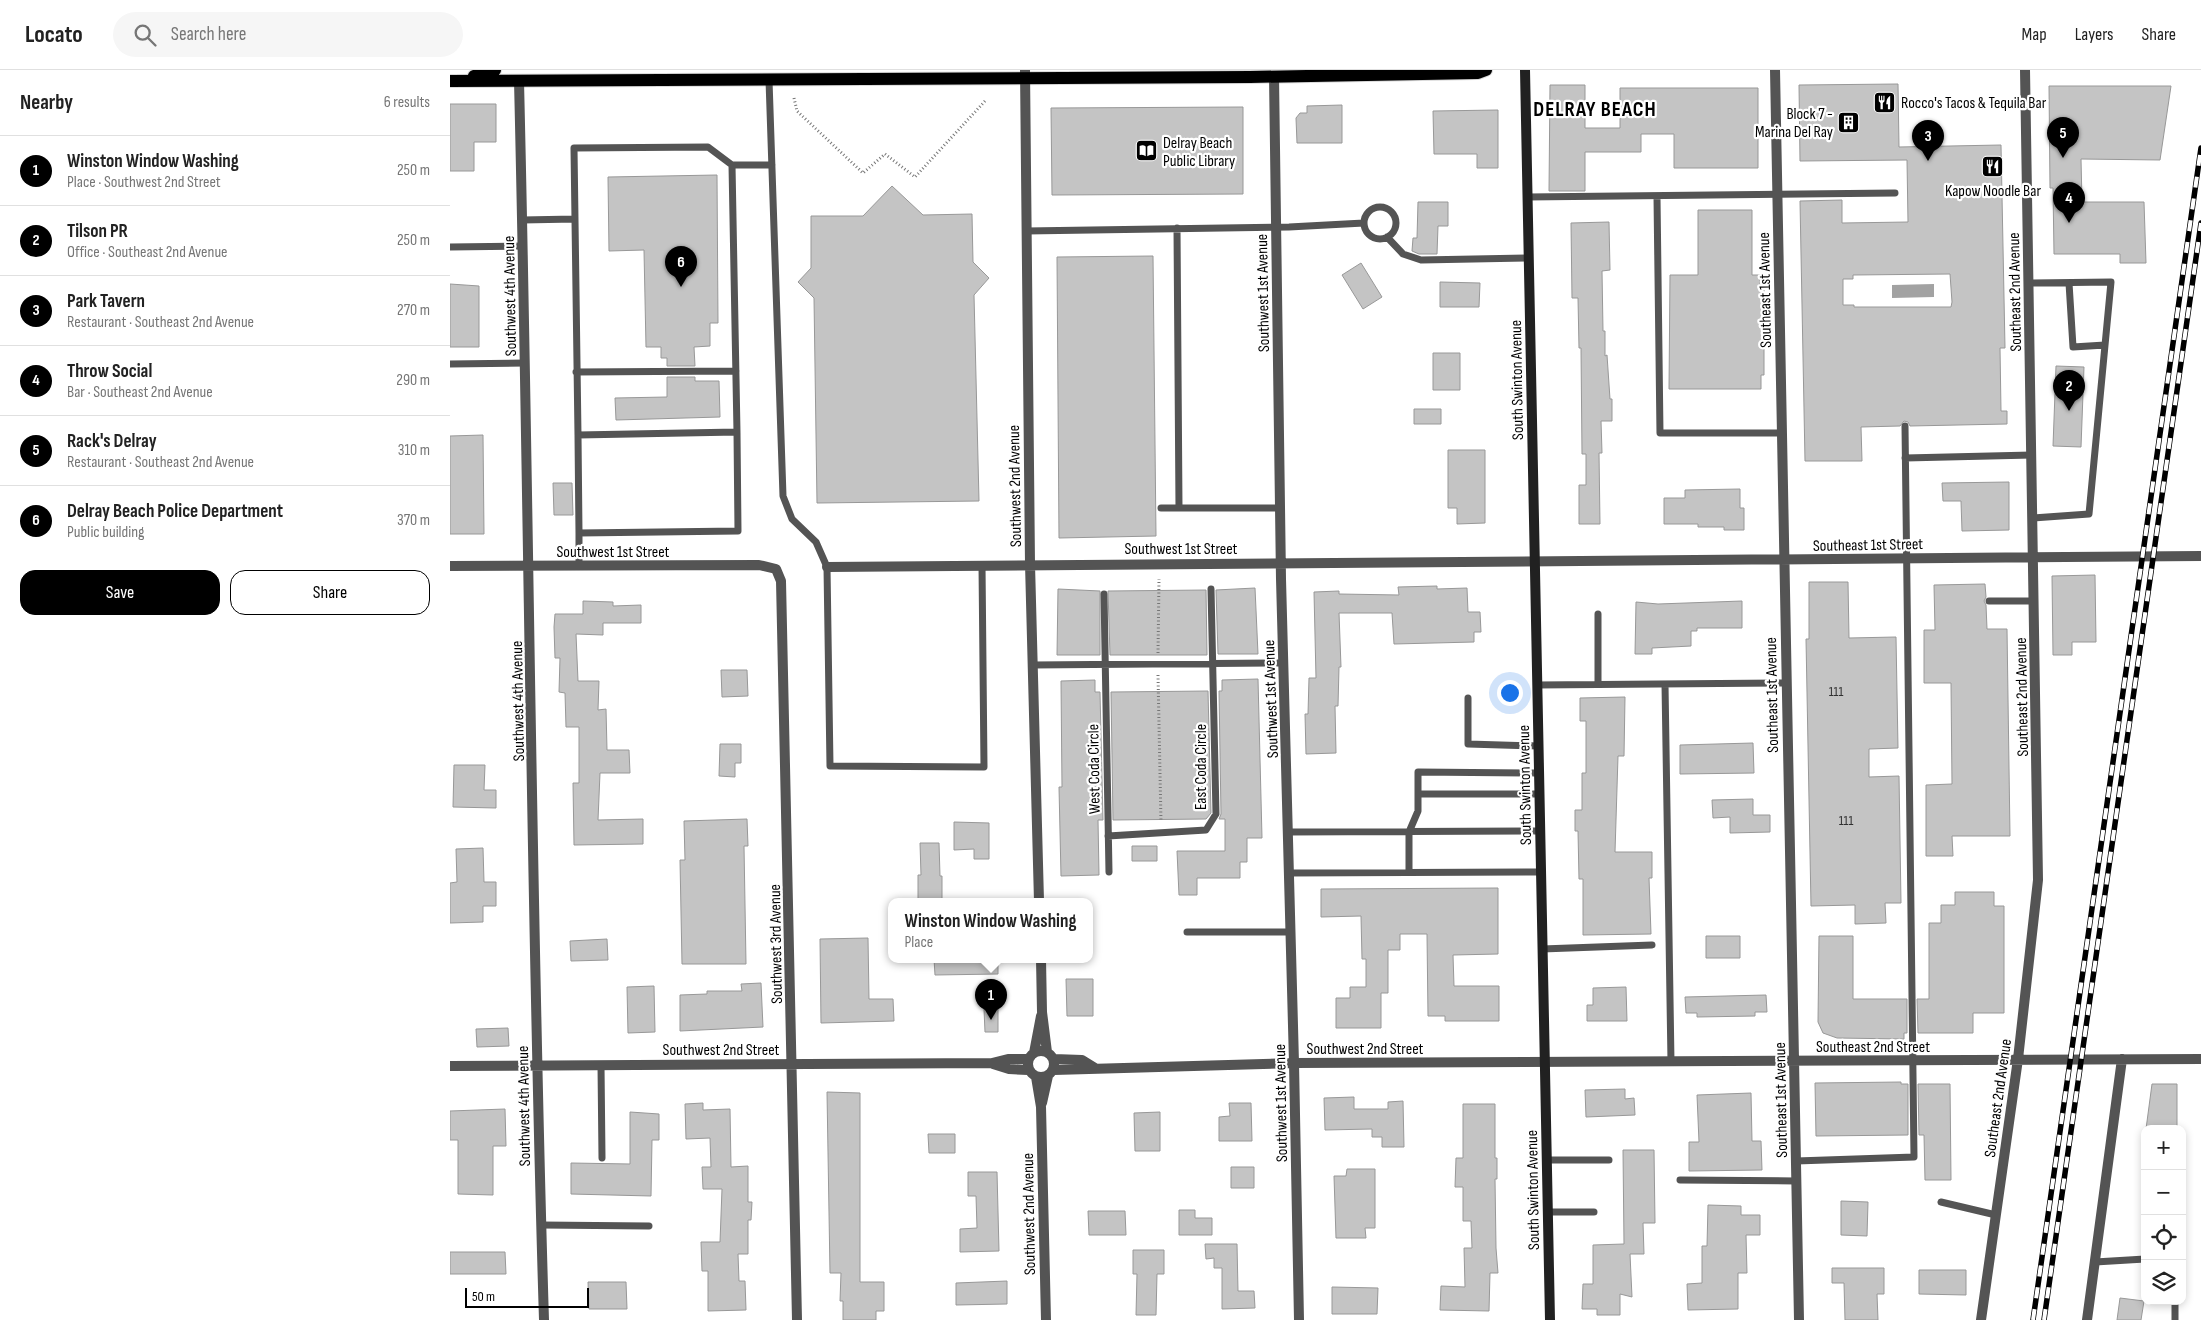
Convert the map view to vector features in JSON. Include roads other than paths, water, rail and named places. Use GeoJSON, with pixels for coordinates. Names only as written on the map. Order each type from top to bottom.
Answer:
{"type":"FeatureCollection","features":[{"type":"Feature","properties":{"kind":"main road"},"geometry":{"type":"LineString","coordinates":[[450,81],[495,70]]}},
{"type":"Feature","properties":{"kind":"main road"},"geometry":{"type":"LineString","coordinates":[[450,81],[522,75],[1478,73],[1486,70]]}},
{"type":"Feature","properties":{"kind":"street","name":"South Swinton Avenue"},"geometry":{"type":"LineString","coordinates":[[1525,70],[1550,1320]]}},
{"type":"Feature","properties":{"kind":"street","name":"Southeast 1st Avenue"},"geometry":{"type":"LineString","coordinates":[[1775,70],[1799,1320]]}},
{"type":"Feature","properties":{"kind":"street","name":"Southeast 2nd Avenue"},"geometry":{"type":"LineString","coordinates":[[1981,1320],[2018,1059],[2038,880],[2025,70]]}},
{"type":"Feature","properties":{"kind":"street","name":"Southwest 1st Avenue"},"geometry":{"type":"LineString","coordinates":[[1279,73],[1276,227],[1280,508],[1299,1320]]}},
{"type":"Feature","properties":{"kind":"street","name":"Southwest 2nd Avenue"},"geometry":{"type":"LineString","coordinates":[[1025,74],[1030,564],[1039,898]]}},
{"type":"Feature","properties":{"kind":"street","name":"Southwest 4th Avenue"},"geometry":{"type":"LineString","coordinates":[[522,75],[522,220],[530,566],[537,1066],[544,1320]]}},
{"type":"Feature","properties":{"kind":"street","name":"Southeast 1st Street"},"geometry":{"type":"LineString","coordinates":[[1535,561],[2201,556]]}},
{"type":"Feature","properties":{"kind":"street","name":"Southwest 1st Street"},"geometry":{"type":"LineString","coordinates":[[827,567],[1535,561]]}},
{"type":"Feature","properties":{"kind":"street","name":"Southwest 1st Street"},"geometry":{"type":"LineString","coordinates":[[450,566],[759,565],[776,569]]}},
{"type":"Feature","properties":{"kind":"street","name":"Southwest 3rd Avenue"},"geometry":{"type":"LineString","coordinates":[[776,569],[781,581],[793,1064],[797,1320]]}},
{"type":"Feature","properties":{"kind":"street","name":"Southwest 2nd Avenue"},"geometry":{"type":"LineString","coordinates":[[1041,963],[1042,1012],[1051,1064],[1041,1107]]}},
{"type":"Feature","properties":{"kind":"street","name":"Southwest 2nd Avenue"},"geometry":{"type":"LineString","coordinates":[[1042,1012],[1031,1065],[1041,1107],[1046,1320]]}},
{"type":"Feature","properties":{"kind":"street","name":"Southwest 2nd Street"},"geometry":{"type":"LineString","coordinates":[[450,1066],[992,1063],[1008,1059],[1031,1065],[1082,1060],[1096,1068],[1294,1063],[1544,1063]]}},
{"type":"Feature","properties":{"kind":"street"},"geometry":{"type":"LineString","coordinates":[[2087,1320],[2122,1059]]}},
{"type":"Feature","properties":{"kind":"street","name":"Southeast 2nd Street"},"geometry":{"type":"LineString","coordinates":[[1544,1063],[2201,1059]]}},
{"type":"Feature","properties":{"kind":"street","name":"Southwest 2nd Street"},"geometry":{"type":"LineString","coordinates":[[1031,1065],[1051,1064]]}},
{"type":"Feature","properties":{"kind":"lane"},"geometry":{"type":"LineString","coordinates":[[769,75],[783,496],[792,519],[816,542],[827,567],[830,766],[984,767],[982,565]]}},
{"type":"Feature","properties":{"kind":"lane"},"geometry":{"type":"LineString","coordinates":[[579,566],[574,148],[708,147],[732,165],[772,164]]}},
{"type":"Feature","properties":{"kind":"lane"},"geometry":{"type":"LineString","coordinates":[[579,533],[738,532],[732,165]]}},
{"type":"Feature","properties":{"kind":"lane"},"geometry":{"type":"LineString","coordinates":[[1527,197],[1895,193]]}},
{"type":"Feature","properties":{"kind":"lane"},"geometry":{"type":"LineString","coordinates":[[1658,197],[1660,433],[1781,433]]}},
{"type":"Feature","properties":{"kind":"lane"},"geometry":{"type":"LineString","coordinates":[[1380,207],[1389,210],[1393,214],[1396,224],[1391,234],[1387,237],[1382,239],[1371,237],[1365,228],[1364,223],[1370,210],[1380,207]]}},
{"type":"Feature","properties":{"kind":"lane"},"geometry":{"type":"LineString","coordinates":[[522,220],[575,219]]}},
{"type":"Feature","properties":{"kind":"lane"},"geometry":{"type":"LineString","coordinates":[[1026,231],[1276,227],[1364,223]]}},
{"type":"Feature","properties":{"kind":"lane"},"geometry":{"type":"LineString","coordinates":[[1177,228],[1179,508]]}},
{"type":"Feature","properties":{"kind":"lane"},"geometry":{"type":"LineString","coordinates":[[1387,237],[1403,254],[1421,260],[1529,258]]}},
{"type":"Feature","properties":{"kind":"lane"},"geometry":{"type":"LineString","coordinates":[[450,247],[523,246]]}},
{"type":"Feature","properties":{"kind":"lane"},"geometry":{"type":"LineString","coordinates":[[2069,282],[2073,347],[2105,345]]}},
{"type":"Feature","properties":{"kind":"lane"},"geometry":{"type":"LineString","coordinates":[[2029,283],[2111,282],[2089,514],[2033,518]]}},
{"type":"Feature","properties":{"kind":"lane"},"geometry":{"type":"LineString","coordinates":[[450,364],[525,363]]}},
{"type":"Feature","properties":{"kind":"lane"},"geometry":{"type":"LineString","coordinates":[[576,372],[736,371]]}},
{"type":"Feature","properties":{"kind":"lane"},"geometry":{"type":"LineString","coordinates":[[1796,1161],[1914,1157],[1905,426]]}},
{"type":"Feature","properties":{"kind":"lane"},"geometry":{"type":"LineString","coordinates":[[578,435],[737,432]]}},
{"type":"Feature","properties":{"kind":"lane"},"geometry":{"type":"LineString","coordinates":[[1905,458],[2032,455]]}},
{"type":"Feature","properties":{"kind":"lane"},"geometry":{"type":"LineString","coordinates":[[1161,508],[1280,508]]}},
{"type":"Feature","properties":{"kind":"lane"},"geometry":{"type":"LineString","coordinates":[[1211,589],[1212,664]]}},
{"type":"Feature","properties":{"kind":"lane","name":"West Coda Circle"},"geometry":{"type":"LineString","coordinates":[[1104,594],[1109,872]]}},
{"type":"Feature","properties":{"kind":"lane"},"geometry":{"type":"LineString","coordinates":[[1989,601],[2034,600]]}},
{"type":"Feature","properties":{"kind":"lane"},"geometry":{"type":"LineString","coordinates":[[1598,614],[1598,684]]}},
{"type":"Feature","properties":{"kind":"lane"},"geometry":{"type":"LineString","coordinates":[[1033,665],[1284,663]]}},
{"type":"Feature","properties":{"kind":"lane","name":"East Coda Circle"},"geometry":{"type":"LineString","coordinates":[[1108,836],[1206,830],[1216,814],[1212,664]]}},
{"type":"Feature","properties":{"kind":"lane"},"geometry":{"type":"LineString","coordinates":[[1537,685],[1786,683]]}},
{"type":"Feature","properties":{"kind":"lane"},"geometry":{"type":"LineString","coordinates":[[1665,684],[1671,1062]]}},
{"type":"Feature","properties":{"kind":"lane"},"geometry":{"type":"LineString","coordinates":[[1468,698],[1468,744],[1538,746]]}},
{"type":"Feature","properties":{"kind":"lane"},"geometry":{"type":"LineString","coordinates":[[1409,872],[1409,832],[1418,811],[1418,772],[1539,773]]}},
{"type":"Feature","properties":{"kind":"lane"},"geometry":{"type":"LineString","coordinates":[[1419,794],[1539,794]]}},
{"type":"Feature","properties":{"kind":"lane"},"geometry":{"type":"LineString","coordinates":[[1288,832],[1540,831]]}},
{"type":"Feature","properties":{"kind":"lane"},"geometry":{"type":"LineString","coordinates":[[1289,873],[1541,872]]}},
{"type":"Feature","properties":{"kind":"lane"},"geometry":{"type":"LineString","coordinates":[[1187,932],[1291,932]]}},
{"type":"Feature","properties":{"kind":"lane"},"geometry":{"type":"LineString","coordinates":[[1542,948],[1652,945]]}},
{"type":"Feature","properties":{"kind":"lane"},"geometry":{"type":"LineString","coordinates":[[601,1065],[602,1158]]}},
{"type":"Feature","properties":{"kind":"lane"},"geometry":{"type":"LineString","coordinates":[[1546,1160],[1609,1160]]}},
{"type":"Feature","properties":{"kind":"lane"},"geometry":{"type":"LineString","coordinates":[[1680,1180],[1796,1181]]}},
{"type":"Feature","properties":{"kind":"lane"},"geometry":{"type":"LineString","coordinates":[[1941,1202],[1996,1215]]}},
{"type":"Feature","properties":{"kind":"lane"},"geometry":{"type":"LineString","coordinates":[[1548,1212],[1594,1212]]}},
{"type":"Feature","properties":{"kind":"lane"},"geometry":{"type":"LineString","coordinates":[[541,1225],[648,1226]]}},
{"type":"Feature","properties":{"kind":"lane"},"geometry":{"type":"LineString","coordinates":[[2095,1262],[2141,1259]]}},
{"type":"Feature","properties":{"kind":"lane"},"geometry":{"type":"LineString","coordinates":[[2174,1320],[2175,1305]]}},
{"type":"Feature","properties":{"kind":"railway"},"geometry":{"type":"LineString","coordinates":[[2033,1320],[2201,148]]}},
{"type":"Feature","properties":{"kind":"railway"},"geometry":{"type":"LineString","coordinates":[[2044,1320],[2201,223]]}},
{"type":"Feature","properties":{"kind":"place","name":"Rocco's Tacos & Tequila Bar"},"geometry":{"type":"Point","coordinates":[1885,102]}},
{"type":"Feature","properties":{"kind":"place","name":"Block 7 - Marina Del Ray"},"geometry":{"type":"Point","coordinates":[1849,122]}},
{"type":"Feature","properties":{"kind":"place","name":"Delray Beach Public Library"},"geometry":{"type":"Point","coordinates":[1147,151]}},
{"type":"Feature","properties":{"kind":"place","name":"Rack's Delray"},"geometry":{"type":"Point","coordinates":[2063,158]}},
{"type":"Feature","properties":{"kind":"place","name":"Park Tavern"},"geometry":{"type":"Point","coordinates":[1928,161]}},
{"type":"Feature","properties":{"kind":"place","name":"Kapow Noodle Bar"},"geometry":{"type":"Point","coordinates":[1993,166]}},
{"type":"Feature","properties":{"kind":"place","name":"Throw Social"},"geometry":{"type":"Point","coordinates":[2069,223]}},
{"type":"Feature","properties":{"kind":"place","name":"Delray Beach Police Department"},"geometry":{"type":"Point","coordinates":[681,287]}},
{"type":"Feature","properties":{"kind":"place","name":"Tilson PR"},"geometry":{"type":"Point","coordinates":[2069,411]}},
{"type":"Feature","properties":{"kind":"place","name":"Winston Window Washing"},"geometry":{"type":"Point","coordinates":[991,1020]}},
{"type":"Feature","properties":{"kind":"district","name":"DELRAY BEACH"},"geometry":{"type":"Point","coordinates":[1595,109]}}]}
